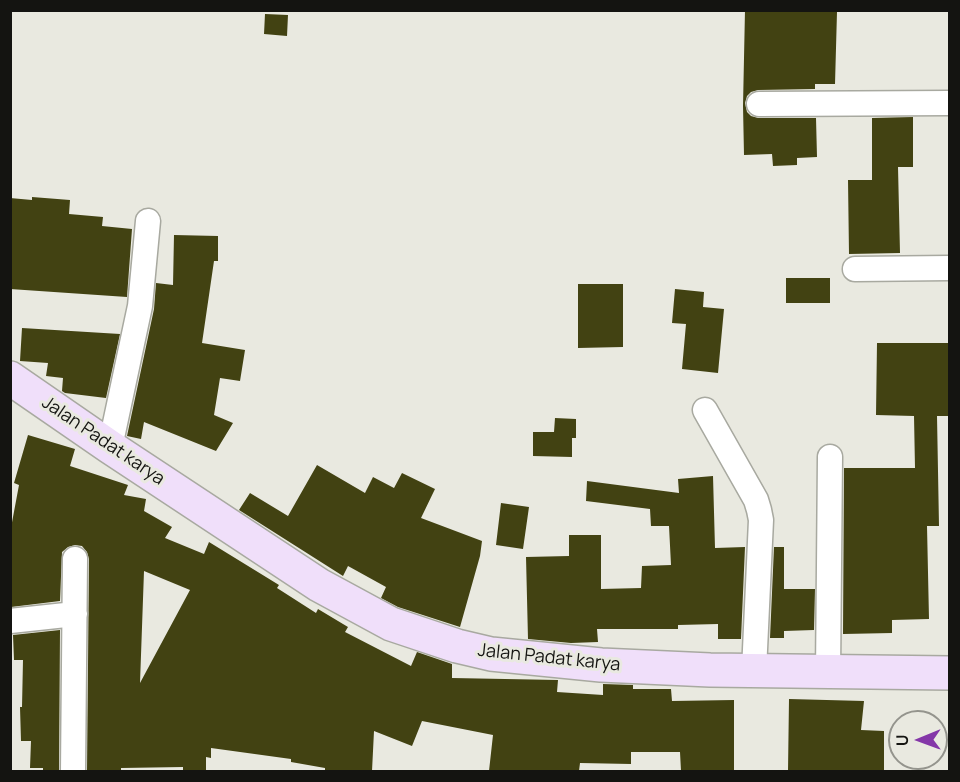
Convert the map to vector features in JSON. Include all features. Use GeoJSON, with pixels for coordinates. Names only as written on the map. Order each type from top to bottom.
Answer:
{"type":"FeatureCollection","features":[{"type":"Feature","properties":{"kind":"main road","name":"Jalan Padat karya"},"geometry":{"type":"LineString","coordinates":[[10,378],[319,585],[391,624],[425,636],[491,654],[601,664],[828,673],[950,673]]}},
{"type":"Feature","properties":{"kind":"street"},"geometry":{"type":"LineString","coordinates":[[759,104],[950,103]]}},
{"type":"Feature","properties":{"kind":"street"},"geometry":{"type":"LineString","coordinates":[[110,447],[140,306],[148,220]]}},
{"type":"Feature","properties":{"kind":"street"},"geometry":{"type":"LineString","coordinates":[[855,269],[950,268]]}},
{"type":"Feature","properties":{"kind":"street"},"geometry":{"type":"LineString","coordinates":[[705,410],[756,500],[761,520],[754,671]]}},
{"type":"Feature","properties":{"kind":"street"},"geometry":{"type":"LineString","coordinates":[[828,673],[830,457]]}},
{"type":"Feature","properties":{"kind":"street"},"geometry":{"type":"LineString","coordinates":[[73,771],[75,559]]}},
{"type":"Feature","properties":{"kind":"street"},"geometry":{"type":"LineString","coordinates":[[10,621],[75,614]]}},
{"type":"Feature","properties":{"kind":"building"},"geometry":{"type":"Polygon","coordinates":[[[745,10],[837,12],[835,84],[815,84],[815,89],[758,90],[747,96],[745,103],[747,112],[758,118],[816,118],[817,157],[797,158],[797,165],[773,166],[772,154],[744,155],[745,10]]]}},
{"type":"Feature","properties":{"kind":"building"},"geometry":{"type":"Polygon","coordinates":[[[265,14],[288,15],[287,36],[264,34],[265,14]]]}},
{"type":"Feature","properties":{"kind":"building"},"geometry":{"type":"Polygon","coordinates":[[[913,117],[913,167],[898,167],[900,253],[849,254],[848,180],[872,180],[872,118],[913,117]]]}},
{"type":"Feature","properties":{"kind":"building"},"geometry":{"type":"Polygon","coordinates":[[[32,197],[70,200],[69,214],[103,217],[102,226],[132,229],[127,297],[10,289],[10,198],[32,200],[32,197]]]}},
{"type":"Feature","properties":{"kind":"building"},"geometry":{"type":"Polygon","coordinates":[[[174,235],[218,236],[218,261],[214,261],[202,343],[245,350],[240,381],[220,378],[214,415],[233,423],[216,451],[144,422],[141,439],[127,436],[154,309],[156,283],[173,285],[174,235]]]}},
{"type":"Feature","properties":{"kind":"building"},"geometry":{"type":"Polygon","coordinates":[[[786,278],[830,278],[830,303],[786,303],[786,278]]]}},
{"type":"Feature","properties":{"kind":"building"},"geometry":{"type":"Polygon","coordinates":[[[578,284],[623,284],[623,347],[578,348],[578,284]]]}},
{"type":"Feature","properties":{"kind":"building"},"geometry":{"type":"Polygon","coordinates":[[[675,289],[704,292],[703,307],[724,309],[718,373],[682,369],[686,324],[672,323],[675,289]]]}},
{"type":"Feature","properties":{"kind":"building"},"geometry":{"type":"Polygon","coordinates":[[[22,328],[120,334],[106,398],[65,393],[62,391],[63,378],[46,376],[48,363],[20,361],[22,328]]]}},
{"type":"Feature","properties":{"kind":"building"},"geometry":{"type":"Polygon","coordinates":[[[877,343],[950,343],[950,416],[937,416],[939,526],[927,526],[929,619],[892,620],[892,633],[843,634],[844,468],[915,468],[914,416],[876,415],[877,343]]]}},
{"type":"Feature","properties":{"kind":"building"},"geometry":{"type":"Polygon","coordinates":[[[555,418],[576,419],[576,438],[572,438],[572,457],[533,456],[533,432],[554,432],[555,418]]]}},
{"type":"Feature","properties":{"kind":"building"},"geometry":{"type":"Polygon","coordinates":[[[28,435],[75,449],[70,466],[128,485],[124,495],[146,499],[144,511],[172,527],[165,538],[204,554],[209,542],[279,585],[277,588],[316,613],[318,609],[348,627],[345,632],[411,666],[417,652],[452,664],[452,678],[558,680],[557,692],[603,695],[603,684],[633,685],[633,689],[671,689],[672,701],[734,700],[734,771],[681,771],[680,752],[631,752],[631,764],[580,763],[579,771],[489,771],[493,735],[422,721],[412,746],[374,731],[372,771],[325,771],[325,768],[291,762],[291,759],[211,748],[211,758],[206,757],[206,771],[183,771],[183,767],[87,771],[89,559],[82,546],[68,547],[62,552],[60,601],[11,607],[10,533],[19,485],[14,483],[28,435]],[[144,571],[140,683],[190,590],[144,571]]]}},
{"type":"Feature","properties":{"kind":"building"},"geometry":{"type":"Polygon","coordinates":[[[317,465],[365,493],[373,477],[394,488],[402,473],[435,489],[421,518],[482,541],[460,627],[398,607],[381,598],[386,587],[348,566],[343,576],[239,510],[250,493],[288,516],[317,465]]]}},
{"type":"Feature","properties":{"kind":"building"},"geometry":{"type":"Polygon","coordinates":[[[713,476],[715,548],[745,547],[741,639],[718,639],[718,624],[678,625],[678,629],[597,629],[598,642],[571,643],[528,639],[526,557],[569,556],[569,535],[601,535],[601,589],[641,588],[642,566],[671,565],[669,526],[651,526],[650,509],[586,501],[587,481],[679,493],[678,479],[713,476]]]}},
{"type":"Feature","properties":{"kind":"building"},"geometry":{"type":"Polygon","coordinates":[[[501,503],[529,507],[523,549],[496,545],[501,503]]]}},
{"type":"Feature","properties":{"kind":"building"},"geometry":{"type":"Polygon","coordinates":[[[774,547],[784,547],[784,589],[815,589],[814,630],[784,631],[784,638],[770,638],[774,547]]]}},
{"type":"Feature","properties":{"kind":"building"},"geometry":{"type":"Polygon","coordinates":[[[60,630],[59,771],[43,771],[43,768],[30,768],[31,741],[21,741],[20,707],[22,707],[23,660],[14,660],[13,635],[60,630]]]}},
{"type":"Feature","properties":{"kind":"building"},"geometry":{"type":"Polygon","coordinates":[[[789,699],[864,701],[861,730],[884,731],[884,771],[788,771],[789,699]]]}}]}
